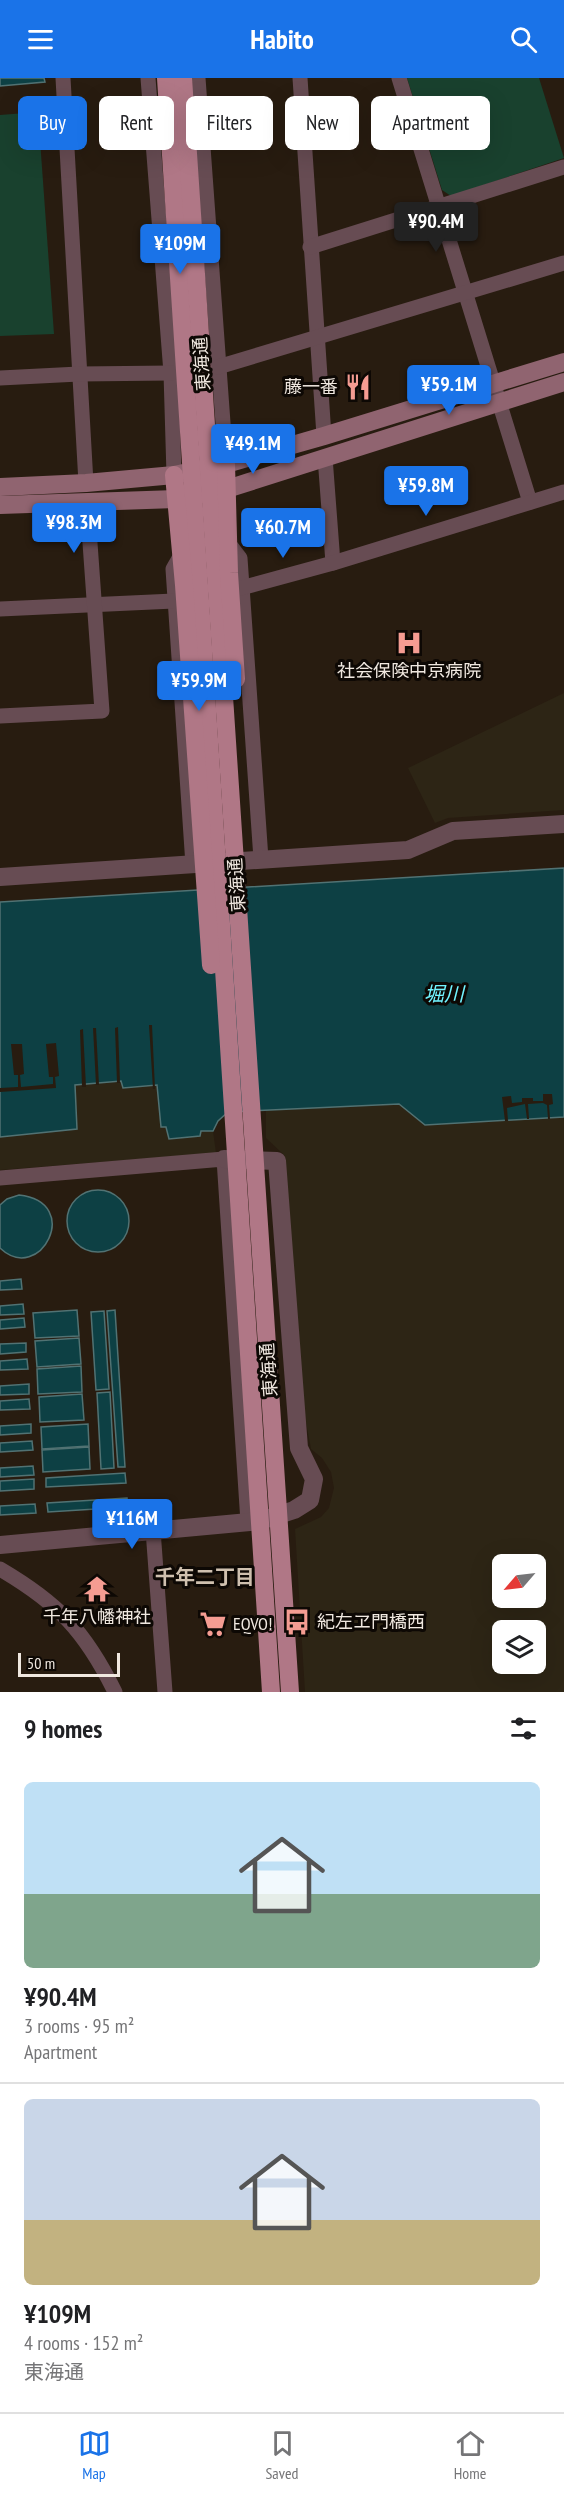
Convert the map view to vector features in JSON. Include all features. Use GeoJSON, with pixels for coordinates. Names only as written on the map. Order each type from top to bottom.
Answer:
{"type":"FeatureCollection","features":[{"type":"Feature","properties":{"kind":"main road","name":"東海通"},"geometry":{"type":"LineString","coordinates":[[166,78],[257,1478],[254,1521],[271,1692]]}},
{"type":"Feature","properties":{"kind":"main road","name":"東海通"},"geometry":{"type":"LineString","coordinates":[[183,78],[290,1692]]}},
{"type":"Feature","properties":{"kind":"main road"},"geometry":{"type":"LineString","coordinates":[[0,505],[86,492],[226,464],[564,362]]}},
{"type":"Feature","properties":{"kind":"main road"},"geometry":{"type":"LineString","coordinates":[[0,487],[176,499],[227,489],[564,381]]}},
{"type":"Feature","properties":{"kind":"main road"},"geometry":{"type":"LineString","coordinates":[[226,464],[229,573],[255,971],[258,1054],[252,1112]]}},
{"type":"Feature","properties":{"kind":"main road"},"geometry":{"type":"LineString","coordinates":[[174,475],[184,585],[219,1086],[232,1110]]}},
{"type":"Feature","properties":{"kind":"street"},"geometry":{"type":"LineString","coordinates":[[0,716],[102,711],[86,492],[63,78]]}},
{"type":"Feature","properties":{"kind":"street"},"geometry":{"type":"LineString","coordinates":[[148,78],[171,373],[174,475]]}},
{"type":"Feature","properties":{"kind":"street"},"geometry":{"type":"LineString","coordinates":[[198,78],[226,464]]}},
{"type":"Feature","properties":{"kind":"street"},"geometry":{"type":"LineString","coordinates":[[300,78],[324,436]]}},
{"type":"Feature","properties":{"kind":"street"},"geometry":{"type":"LineString","coordinates":[[399,78],[530,502]]}},
{"type":"Feature","properties":{"kind":"street"},"geometry":{"type":"LineString","coordinates":[[310,247],[564,167]]}},
{"type":"Feature","properties":{"kind":"street"},"geometry":{"type":"LineString","coordinates":[[218,367],[317,339],[564,262]]}},
{"type":"Feature","properties":{"kind":"street"},"geometry":{"type":"LineString","coordinates":[[0,378],[171,373]]}},
{"type":"Feature","properties":{"kind":"street"},"geometry":{"type":"LineString","coordinates":[[325,457],[333,563]]}},
{"type":"Feature","properties":{"kind":"street"},"geometry":{"type":"LineString","coordinates":[[241,588],[333,563],[564,492]]}},
{"type":"Feature","properties":{"kind":"street"},"geometry":{"type":"LineString","coordinates":[[230,545],[240,558],[261,859]]}},
{"type":"Feature","properties":{"kind":"street"},"geometry":{"type":"LineString","coordinates":[[181,555],[172,569],[193,865]]}},
{"type":"Feature","properties":{"kind":"street"},"geometry":{"type":"LineString","coordinates":[[0,609],[174,601]]}},
{"type":"Feature","properties":{"kind":"street"},"geometry":{"type":"LineString","coordinates":[[0,877],[408,850],[453,831],[564,824]]}},
{"type":"Feature","properties":{"kind":"street"},"geometry":{"type":"LineString","coordinates":[[224,1159],[254,1521]]}},
{"type":"Feature","properties":{"kind":"street"},"geometry":{"type":"LineString","coordinates":[[0,1178],[224,1159],[277,1161],[299,1448],[314,1479],[310,1500],[303,1506],[254,1521],[0,1545]]}},
{"type":"Feature","properties":{"kind":"street"},"geometry":{"type":"LineString","coordinates":[[153,1530],[165,1692]]}},
{"type":"Feature","properties":{"kind":"street"},"geometry":{"type":"LineString","coordinates":[[0,1569],[53,1604],[72,1623],[90,1646],[115,1692]]}},
{"type":"Feature","properties":{"kind":"shaded area"},"geometry":{"type":"Polygon","coordinates":[[[564,693],[564,810],[448,818],[435,823],[408,768],[564,693]]]}},
{"type":"Feature","properties":{"kind":"shaded area"},"geometry":{"type":"Polygon","coordinates":[[[122,1081],[123,1088],[157,1085],[161,1126],[166,1126],[169,1133],[200,1136],[200,1131],[213,1131],[216,1153],[0,1170],[0,1137],[77,1129],[75,1084],[122,1081]]]}},
{"type":"Feature","properties":{"kind":"shaded area"},"geometry":{"type":"Polygon","coordinates":[[[399,1104],[425,1125],[564,1117],[564,1692],[305,1692],[295,1529],[321,1517],[329,1508],[334,1488],[331,1472],[322,1458],[311,1449],[299,1384],[284,1155],[266,1138],[266,1110],[399,1104]]]}},
{"type":"Feature","properties":{"kind":"green space"},"geometry":{"type":"Polygon","coordinates":[[[407,78],[539,78],[564,158],[451,196],[442,190],[430,150],[490,150],[490,96],[413,96],[407,78]]]}},
{"type":"Feature","properties":{"kind":"green space"},"geometry":{"type":"Polygon","coordinates":[[[18,114],[18,150],[41,150],[54,334],[0,336],[0,115],[18,114]]]}},
{"type":"Feature","properties":{"kind":"water"},"geometry":{"type":"Polygon","coordinates":[[[0,78],[44,78],[45,82],[0,86],[0,78]]]}},
{"type":"Feature","properties":{"kind":"water","name":"堀川"},"geometry":{"type":"Polygon","coordinates":[[[564,868],[564,1117],[425,1125],[399,1104],[228,1112],[218,1121],[213,1131],[201,1131],[200,1136],[169,1139],[166,1127],[161,1127],[157,1085],[123,1088],[121,1081],[75,1085],[77,1129],[0,1137],[0,902],[564,868]]]}},
{"type":"Feature","properties":{"kind":"water"},"geometry":{"type":"Polygon","coordinates":[[[98,1190],[120,1199],[129,1221],[120,1243],[98,1252],[76,1243],[67,1221],[76,1199],[98,1190]]]}},
{"type":"Feature","properties":{"kind":"water"},"geometry":{"type":"Polygon","coordinates":[[[19,1195],[38,1201],[49,1212],[52,1225],[49,1238],[41,1250],[29,1257],[15,1257],[0,1248],[0,1205],[7,1199],[19,1195]]]}},
{"type":"Feature","properties":{"kind":"water"},"geometry":{"type":"Polygon","coordinates":[[[21,1279],[22,1289],[0,1290],[0,1281],[21,1279]]]}},
{"type":"Feature","properties":{"kind":"water"},"geometry":{"type":"Polygon","coordinates":[[[23,1304],[24,1314],[0,1315],[0,1306],[23,1304]]]}},
{"type":"Feature","properties":{"kind":"water"},"geometry":{"type":"Polygon","coordinates":[[[77,1310],[79,1336],[35,1338],[33,1313],[77,1310]]]}},
{"type":"Feature","properties":{"kind":"water"},"geometry":{"type":"Polygon","coordinates":[[[115,1310],[125,1467],[118,1467],[107,1311],[115,1310]]]}},
{"type":"Feature","properties":{"kind":"water"},"geometry":{"type":"Polygon","coordinates":[[[104,1311],[109,1389],[96,1390],[91,1312],[104,1311]]]}},
{"type":"Feature","properties":{"kind":"water"},"geometry":{"type":"Polygon","coordinates":[[[24,1318],[25,1327],[0,1329],[0,1320],[24,1318]]]}},
{"type":"Feature","properties":{"kind":"water"},"geometry":{"type":"Polygon","coordinates":[[[79,1338],[81,1364],[37,1367],[35,1341],[79,1338]]]}},
{"type":"Feature","properties":{"kind":"water"},"geometry":{"type":"Polygon","coordinates":[[[26,1343],[26,1352],[0,1354],[0,1344],[26,1343]]]}},
{"type":"Feature","properties":{"kind":"water"},"geometry":{"type":"Polygon","coordinates":[[[27,1359],[28,1369],[0,1370],[0,1361],[27,1359]]]}},
{"type":"Feature","properties":{"kind":"water"},"geometry":{"type":"Polygon","coordinates":[[[81,1366],[82,1392],[38,1394],[37,1369],[81,1366]]]}},
{"type":"Feature","properties":{"kind":"water"},"geometry":{"type":"Polygon","coordinates":[[[29,1384],[29,1394],[0,1395],[0,1386],[29,1384]]]}},
{"type":"Feature","properties":{"kind":"water"},"geometry":{"type":"Polygon","coordinates":[[[110,1392],[114,1468],[101,1469],[97,1393],[110,1392]]]}},
{"type":"Feature","properties":{"kind":"water"},"geometry":{"type":"Polygon","coordinates":[[[82,1394],[84,1420],[40,1422],[39,1397],[82,1394]]]}},
{"type":"Feature","properties":{"kind":"water"},"geometry":{"type":"Polygon","coordinates":[[[29,1399],[30,1409],[0,1410],[0,1401],[29,1399]]]}},
{"type":"Feature","properties":{"kind":"water"},"geometry":{"type":"Polygon","coordinates":[[[31,1424],[31,1433],[0,1435],[0,1426],[31,1424]]]}},
{"type":"Feature","properties":{"kind":"water"},"geometry":{"type":"Polygon","coordinates":[[[88,1424],[89,1446],[42,1449],[41,1427],[88,1424]]]}},
{"type":"Feature","properties":{"kind":"water"},"geometry":{"type":"Polygon","coordinates":[[[32,1441],[33,1450],[0,1452],[0,1443],[32,1441]]]}},
{"type":"Feature","properties":{"kind":"water"},"geometry":{"type":"Polygon","coordinates":[[[89,1447],[90,1469],[43,1472],[42,1450],[89,1447]]]}},
{"type":"Feature","properties":{"kind":"water"},"geometry":{"type":"Polygon","coordinates":[[[33,1466],[34,1475],[0,1477],[0,1468],[33,1466]]]}},
{"type":"Feature","properties":{"kind":"water"},"geometry":{"type":"Polygon","coordinates":[[[125,1473],[126,1483],[46,1487],[46,1478],[125,1473]]]}},
{"type":"Feature","properties":{"kind":"water"},"geometry":{"type":"Polygon","coordinates":[[[34,1479],[34,1489],[0,1491],[0,1481],[34,1479]]]}},
{"type":"Feature","properties":{"kind":"water"},"geometry":{"type":"Polygon","coordinates":[[[127,1498],[128,1507],[48,1512],[47,1503],[127,1498]]]}},
{"type":"Feature","properties":{"kind":"water"},"geometry":{"type":"Polygon","coordinates":[[[35,1504],[36,1513],[0,1515],[0,1506],[35,1504]]]}},
{"type":"Feature","properties":{"kind":"pier"},"geometry":{"type":"Polygon","coordinates":[[[149,1025],[152,1025],[155,1089],[153,1089],[149,1025]]]}},
{"type":"Feature","properties":{"kind":"pier"},"geometry":{"type":"Polygon","coordinates":[[[118,1027],[120,1083],[117,1083],[115,1028],[118,1027]]]}},
{"type":"Feature","properties":{"kind":"pier"},"geometry":{"type":"Polygon","coordinates":[[[93,1028],[96,1028],[99,1085],[96,1085],[93,1028]]]}},
{"type":"Feature","properties":{"kind":"pier"},"geometry":{"type":"Polygon","coordinates":[[[83,1029],[86,1087],[82,1087],[80,1030],[83,1029]]]}},
{"type":"Feature","properties":{"kind":"pier"},"geometry":{"type":"Polygon","coordinates":[[[56,1043],[59,1076],[55,1077],[56,1088],[0,1092],[0,1088],[18,1087],[18,1075],[14,1075],[11,1044],[22,1044],[24,1074],[20,1075],[21,1087],[53,1084],[53,1077],[49,1077],[46,1044],[56,1043]]]}},
{"type":"Feature","properties":{"kind":"pier"},"geometry":{"type":"Polygon","coordinates":[[[543,1094],[552,1094],[553,1104],[549,1105],[550,1119],[548,1119],[547,1105],[543,1103],[528,1104],[529,1119],[527,1119],[525,1104],[507,1108],[508,1121],[505,1121],[502,1097],[511,1096],[512,1103],[522,1102],[522,1098],[543,1101],[543,1094]]]}},
{"type":"Feature","properties":{"kind":"place","name":"藤一番"},"geometry":{"type":"Point","coordinates":[358,387]}},
{"type":"Feature","properties":{"kind":"place","name":"社会保険中京病院"},"geometry":{"type":"Point","coordinates":[409,643]}},
{"type":"Feature","properties":{"kind":"place","name":"千年八幡神社"},"geometry":{"type":"Point","coordinates":[97,1589]}},
{"type":"Feature","properties":{"kind":"place","name":"紀左ヱ門橋西"},"geometry":{"type":"Point","coordinates":[297,1622]}},
{"type":"Feature","properties":{"kind":"place","name":"EQVO!"},"geometry":{"type":"Point","coordinates":[213,1624]}},
{"type":"Feature","properties":{"kind":"district","name":"千年二丁目"},"geometry":{"type":"Point","coordinates":[205,1577]}}]}
